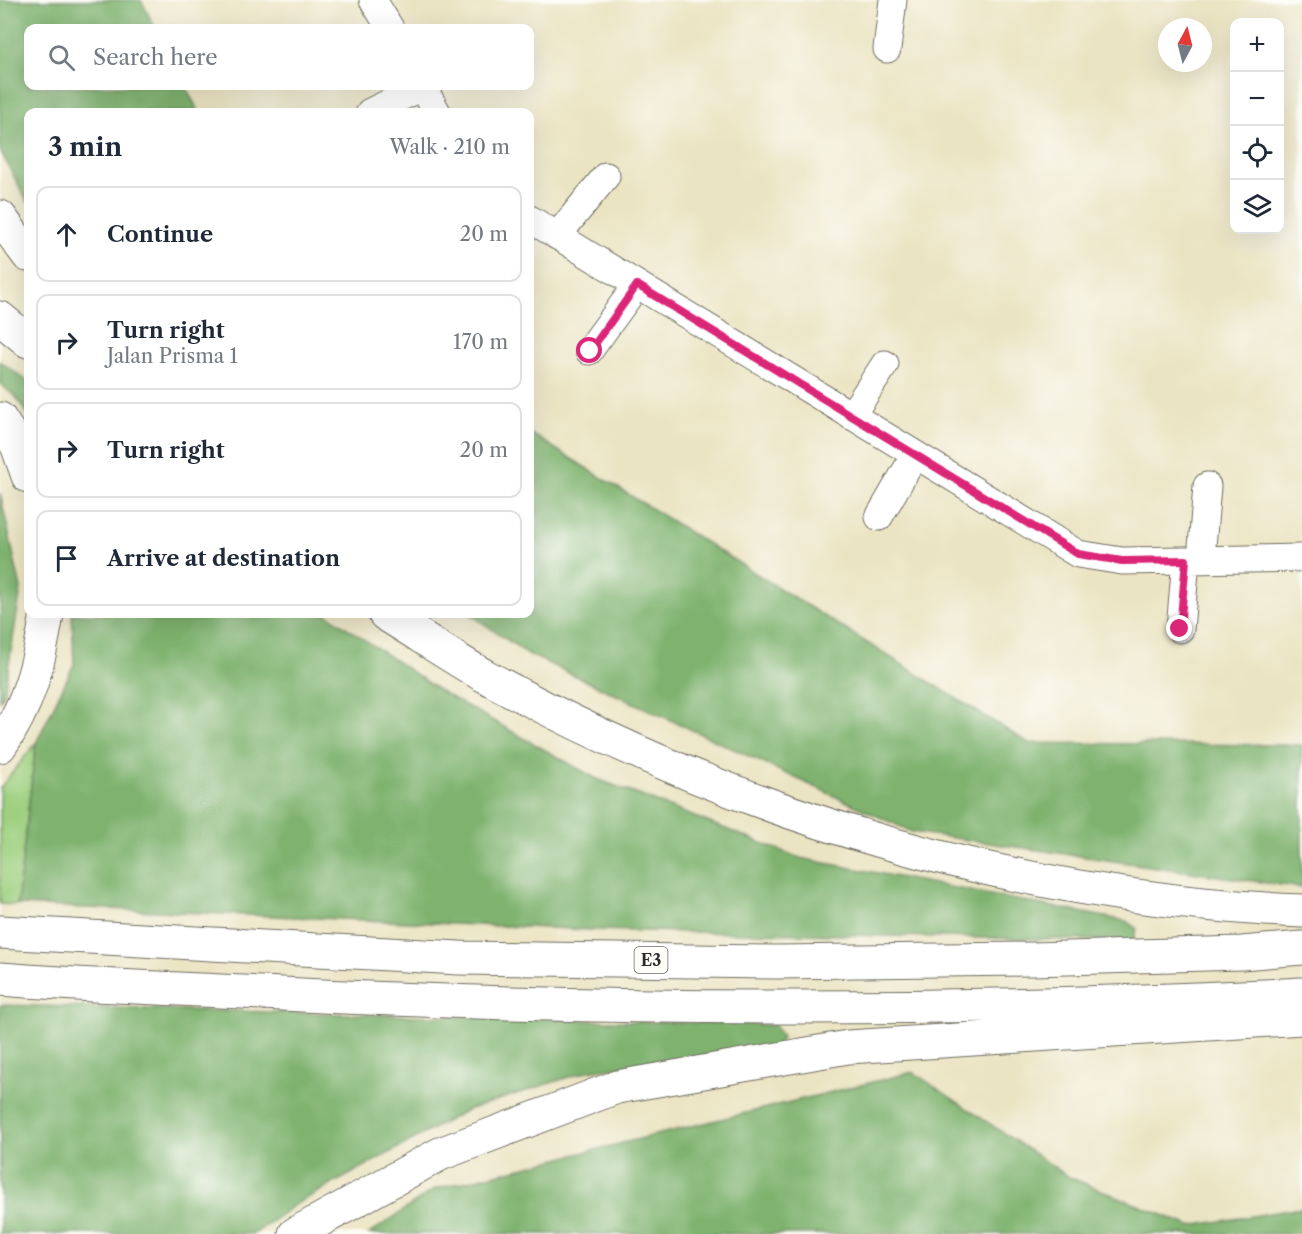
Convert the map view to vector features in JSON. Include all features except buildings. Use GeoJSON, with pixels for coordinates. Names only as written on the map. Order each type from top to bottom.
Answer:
{"type":"FeatureCollection","features":[{"type":"Feature","properties":{"kind":"highway"},"geometry":{"type":"LineString","coordinates":[[0,217],[24,250]]}},
{"type":"Feature","properties":{"kind":"highway"},"geometry":{"type":"LineString","coordinates":[[0,318],[24,338]]}},
{"type":"Feature","properties":{"kind":"highway"},"geometry":{"type":"LineString","coordinates":[[0,419],[17,445],[24,465]]}},
{"type":"Feature","properties":{"kind":"highway"},"geometry":{"type":"LineString","coordinates":[[0,746],[18,720],[40,659],[46,618]]}},
{"type":"Feature","properties":{"kind":"highway"},"geometry":{"type":"LineString","coordinates":[[391,618],[483,675],[584,727],[705,782],[801,817],[909,850],[1032,879],[1143,897],[1244,908],[1302,911]]}},
{"type":"Feature","properties":{"kind":"highway","name":"E3"},"geometry":{"type":"LineString","coordinates":[[0,932],[459,958],[588,960],[787,962],[1032,959],[1242,953],[1302,948]]}},
{"type":"Feature","properties":{"kind":"highway"},"geometry":{"type":"LineString","coordinates":[[0,979],[423,1001],[750,1007],[1043,1002],[1302,994]]}},
{"type":"Feature","properties":{"kind":"highway"},"geometry":{"type":"LineString","coordinates":[[295,1234],[440,1154],[617,1087],[848,1047],[1302,1018]]}},
{"type":"Feature","properties":{"kind":"street"},"geometry":{"type":"LineString","coordinates":[[373,0],[388,24]]}},
{"type":"Feature","properties":{"kind":"street"},"geometry":{"type":"LineString","coordinates":[[887,49],[893,0]]}},
{"type":"Feature","properties":{"kind":"street"},"geometry":{"type":"LineString","coordinates":[[378,108],[414,90]]}},
{"type":"Feature","properties":{"kind":"street"},"geometry":{"type":"LineString","coordinates":[[424,90],[435,108]]}},
{"type":"Feature","properties":{"kind":"street"},"geometry":{"type":"LineString","coordinates":[[557,236],[606,176]]}},
{"type":"Feature","properties":{"kind":"street"},"geometry":{"type":"LineString","coordinates":[[534,222],[1078,554],[1122,561],[1302,558]]}},
{"type":"Feature","properties":{"kind":"street"},"geometry":{"type":"LineString","coordinates":[[590,351],[637,285]]}},
{"type":"Feature","properties":{"kind":"street"},"geometry":{"type":"LineString","coordinates":[[851,416],[885,364]]}},
{"type":"Feature","properties":{"kind":"street"},"geometry":{"type":"LineString","coordinates":[[879,516],[915,455]]}},
{"type":"Feature","properties":{"kind":"street"},"geometry":{"type":"LineString","coordinates":[[1180,629],[1208,486]]}},
{"type":"Feature","properties":{"kind":"green space"},"geometry":{"type":"Polygon","coordinates":[[[0,0],[141,0],[153,24],[24,24],[24,90],[187,90],[197,108],[24,108],[24,195],[0,150],[0,0]]]}},
{"type":"Feature","properties":{"kind":"green space"},"geometry":{"type":"Polygon","coordinates":[[[0,361],[24,379],[24,409],[16,397],[0,384],[0,361]]]}},
{"type":"Feature","properties":{"kind":"green space"},"geometry":{"type":"Polygon","coordinates":[[[534,435],[1028,743],[1302,745],[1302,888],[912,832],[528,654],[476,618],[534,618],[534,435]]]}},
{"type":"Feature","properties":{"kind":"green space"},"geometry":{"type":"Polygon","coordinates":[[[0,493],[21,589],[4,695],[0,700],[0,493]]]}},
{"type":"Feature","properties":{"kind":"green space"},"geometry":{"type":"Polygon","coordinates":[[[72,618],[333,618],[440,691],[595,778],[800,858],[1126,921],[1137,929],[1133,941],[593,930],[17,905],[36,743],[74,664],[72,618]]]}},
{"type":"Feature","properties":{"kind":"green space"},"geometry":{"type":"Polygon","coordinates":[[[36,743],[17,905],[0,904],[0,788],[36,743]]]}},
{"type":"Feature","properties":{"kind":"green space"},"geometry":{"type":"Polygon","coordinates":[[[0,1005],[775,1025],[782,1037],[779,1045],[773,1047],[588,1071],[467,1110],[296,1204],[254,1234],[0,1234],[0,1005]]]}},
{"type":"Feature","properties":{"kind":"green space"},"geometry":{"type":"Polygon","coordinates":[[[913,1072],[1069,1177],[1190,1226],[1302,1208],[1302,1234],[369,1234],[435,1189],[913,1072]]]}},
{"type":"Feature","properties":{"kind":"route"},"geometry":{"type":"LineString","coordinates":[[590,351],[637,285],[1078,554],[1122,561],[1186,560],[1180,629]]}}]}
